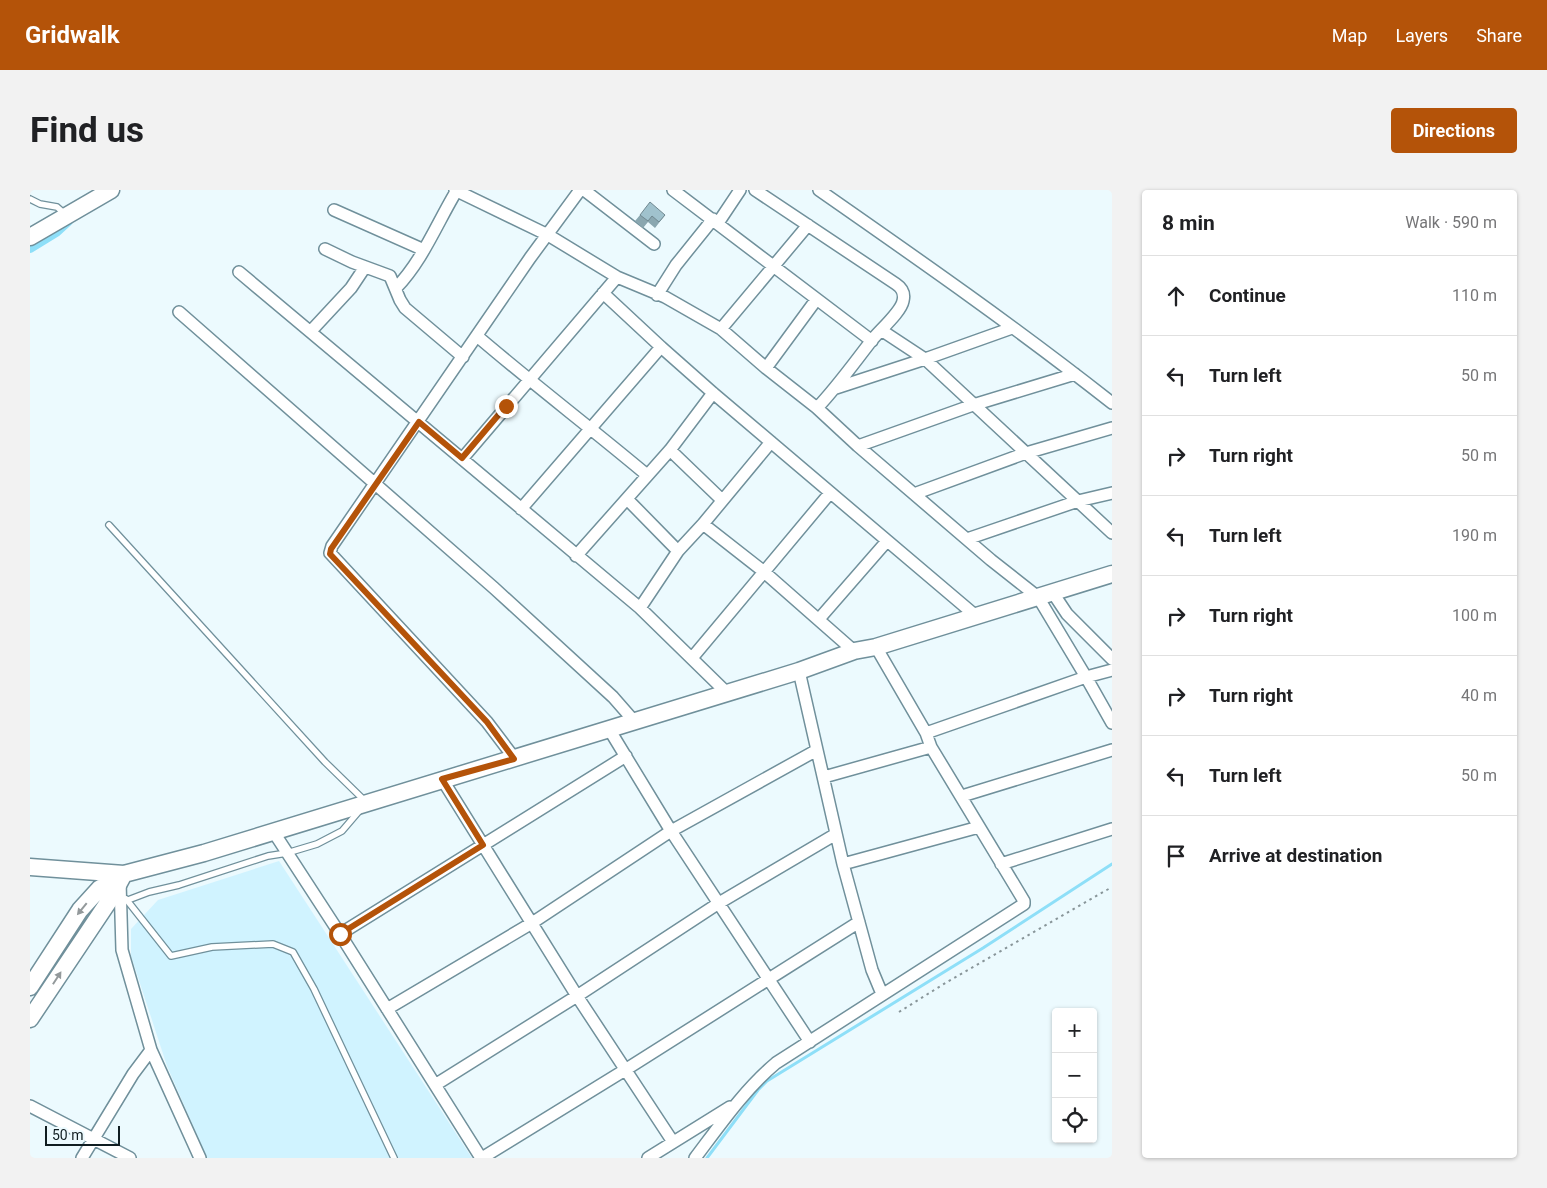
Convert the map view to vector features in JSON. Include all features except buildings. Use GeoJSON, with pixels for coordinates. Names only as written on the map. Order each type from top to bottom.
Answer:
{"type":"FeatureCollection","features":[{"type":"Feature","properties":{"kind":"main road"},"geometry":{"type":"LineString","coordinates":[[30,237],[111,190]]}},
{"type":"Feature","properties":{"kind":"main road"},"geometry":{"type":"LineString","coordinates":[[30,1019],[111,898],[123,887],[204,853],[442,779],[514,759],[799,672],[854,651],[876,647],[1112,574]]}},
{"type":"Feature","properties":{"kind":"main road"},"geometry":{"type":"LineString","coordinates":[[30,867],[123,887]]}},
{"type":"Feature","properties":{"kind":"main road"},"geometry":{"type":"LineString","coordinates":[[30,987],[80,910],[100,888],[123,887]]}},
{"type":"Feature","properties":{"kind":"street"},"geometry":{"type":"LineString","coordinates":[[396,288],[408,275],[424,250],[456,190],[548,235],[617,278],[632,282],[665,297],[721,329],[766,368],[817,408],[858,446],[967,539],[1045,595],[1067,614],[1112,660]]}},
{"type":"Feature","properties":{"kind":"street"},"geometry":{"type":"LineString","coordinates":[[514,759],[487,722],[330,554],[332,546],[375,483],[419,422],[530,258],[580,190]]}},
{"type":"Feature","properties":{"kind":"street"},"geometry":{"type":"LineString","coordinates":[[584,190],[654,244]]}},
{"type":"Feature","properties":{"kind":"street"},"geometry":{"type":"LineString","coordinates":[[673,190],[716,221],[816,300],[872,340]]}},
{"type":"Feature","properties":{"kind":"street"},"geometry":{"type":"LineString","coordinates":[[657,295],[676,265],[716,221],[740,190]]}},
{"type":"Feature","properties":{"kind":"street"},"geometry":{"type":"LineString","coordinates":[[754,190],[901,288],[903,294],[902,304],[836,388],[817,408]]}},
{"type":"Feature","properties":{"kind":"street"},"geometry":{"type":"LineString","coordinates":[[819,190],[944,278],[1112,403]]}},
{"type":"Feature","properties":{"kind":"street"},"geometry":{"type":"LineString","coordinates":[[334,210],[424,250]]}},
{"type":"Feature","properties":{"kind":"street"},"geometry":{"type":"LineString","coordinates":[[721,329],[808,226]]}},
{"type":"Feature","properties":{"kind":"street"},"geometry":{"type":"LineString","coordinates":[[325,249],[390,276],[405,308],[462,357]]}},
{"type":"Feature","properties":{"kind":"street"},"geometry":{"type":"LineString","coordinates":[[311,331],[351,288],[365,267]]}},
{"type":"Feature","properties":{"kind":"street"},"geometry":{"type":"LineString","coordinates":[[239,272],[640,608],[727,693]]}},
{"type":"Feature","properties":{"kind":"street"},"geometry":{"type":"LineString","coordinates":[[462,458],[617,278]]}},
{"type":"Feature","properties":{"kind":"street"},"geometry":{"type":"LineString","coordinates":[[603,293],[713,393],[976,616]]}},
{"type":"Feature","properties":{"kind":"street"},"geometry":{"type":"LineString","coordinates":[[766,368],[816,300]]}},
{"type":"Feature","properties":{"kind":"street"},"geometry":{"type":"LineString","coordinates":[[179,312],[494,588],[613,697],[634,721]]}},
{"type":"Feature","properties":{"kind":"street"},"geometry":{"type":"LineString","coordinates":[[836,388],[1012,328]]}},
{"type":"Feature","properties":{"kind":"street"},"geometry":{"type":"LineString","coordinates":[[881,330],[925,359],[1112,533]]}},
{"type":"Feature","properties":{"kind":"street"},"geometry":{"type":"LineString","coordinates":[[477,336],[528,380],[591,428],[647,475]]}},
{"type":"Feature","properties":{"kind":"street"},"geometry":{"type":"LineString","coordinates":[[522,509],[661,347]]}},
{"type":"Feature","properties":{"kind":"street"},"geometry":{"type":"LineString","coordinates":[[858,446],[973,405],[1075,374]]}},
{"type":"Feature","properties":{"kind":"street"},"geometry":{"type":"LineString","coordinates":[[576,556],[670,450],[713,393]]}},
{"type":"Feature","properties":{"kind":"street"},"geometry":{"type":"LineString","coordinates":[[914,494],[1026,453],[1112,428]]}},
{"type":"Feature","properties":{"kind":"street"},"geometry":{"type":"LineString","coordinates":[[640,608],[678,551],[771,442]]}},
{"type":"Feature","properties":{"kind":"street"},"geometry":{"type":"LineString","coordinates":[[670,450],[722,500]]}},
{"type":"Feature","properties":{"kind":"street"},"geometry":{"type":"LineString","coordinates":[[692,658],[830,493]]}},
{"type":"Feature","properties":{"kind":"street"},"geometry":{"type":"LineString","coordinates":[[967,539],[1078,501],[1112,493]]}},
{"type":"Feature","properties":{"kind":"street"},"geometry":{"type":"LineString","coordinates":[[627,499],[678,551]]}},
{"type":"Feature","properties":{"kind":"street"},"geometry":{"type":"LineString","coordinates":[[703,524],[763,571],[854,651]]}},
{"type":"Feature","properties":{"kind":"street"},"geometry":{"type":"LineString","coordinates":[[819,619],[887,541]]}},
{"type":"Feature","properties":{"kind":"street"},"geometry":{"type":"LineString","coordinates":[[1045,595],[1086,677],[1112,723]]}},
{"type":"Feature","properties":{"kind":"street"},"geometry":{"type":"LineString","coordinates":[[695,1158],[736,1104],[763,1074],[790,1054],[882,994],[1023,907],[1024,901],[931,747],[926,733],[876,647]]}},
{"type":"Feature","properties":{"kind":"street"},"geometry":{"type":"LineString","coordinates":[[926,733],[1086,677],[1112,670]]}},
{"type":"Feature","properties":{"kind":"street"},"geometry":{"type":"LineString","coordinates":[[799,672],[843,864],[872,970],[882,994]]}},
{"type":"Feature","properties":{"kind":"street"},"geometry":{"type":"LineString","coordinates":[[609,729],[671,831],[810,1042]]}},
{"type":"Feature","properties":{"kind":"street"},"geometry":{"type":"LineString","coordinates":[[824,777],[931,747]]}},
{"type":"Feature","properties":{"kind":"street"},"geometry":{"type":"LineString","coordinates":[[387,1009],[532,923],[671,831],[817,750]]}},
{"type":"Feature","properties":{"kind":"street"},"geometry":{"type":"LineString","coordinates":[[962,796],[1112,750]]}},
{"type":"Feature","properties":{"kind":"street"},"geometry":{"type":"LineString","coordinates":[[340,934],[626,756]]}},
{"type":"Feature","properties":{"kind":"street"},"geometry":{"type":"LineString","coordinates":[[442,779],[577,996],[674,1142]]}},
{"type":"Feature","properties":{"kind":"street"},"geometry":{"type":"LineString","coordinates":[[843,864],[979,827]]}},
{"type":"Feature","properties":{"kind":"street"},"geometry":{"type":"LineString","coordinates":[[1002,864],[1112,829]]}},
{"type":"Feature","properties":{"kind":"street"},"geometry":{"type":"LineString","coordinates":[[273,831],[482,1158],[770,980],[859,922]]}},
{"type":"Feature","properties":{"kind":"street"},"geometry":{"type":"LineString","coordinates":[[434,1085],[577,996],[719,903],[836,834]]}},
{"type":"Feature","properties":{"kind":"street"},"geometry":{"type":"LineString","coordinates":[[123,887],[122,950],[151,1050],[200,1158]]}},
{"type":"Feature","properties":{"kind":"street"},"geometry":{"type":"LineString","coordinates":[[82,1158],[132,1074],[151,1050]]}},
{"type":"Feature","properties":{"kind":"street"},"geometry":{"type":"LineString","coordinates":[[648,1158],[736,1104]]}},
{"type":"Feature","properties":{"kind":"street"},"geometry":{"type":"LineString","coordinates":[[30,1106],[130,1158]]}},
{"type":"Feature","properties":{"kind":"lane"},"geometry":{"type":"LineString","coordinates":[[30,199],[40,204],[57,207],[67,215]]}},
{"type":"Feature","properties":{"kind":"lane"},"geometry":{"type":"LineString","coordinates":[[110,525],[325,762],[366,803],[342,831],[317,844],[287,853],[268,856],[180,885],[149,892],[123,887]]}},
{"type":"Feature","properties":{"kind":"lane"},"geometry":{"type":"LineString","coordinates":[[123,887],[171,956],[212,947],[273,944],[293,952],[314,989],[394,1158]]}},
{"type":"Feature","properties":{"kind":"path"},"geometry":{"type":"LineString","coordinates":[[899,1012],[1112,887]]}},
{"type":"Feature","properties":{"kind":"shaded area"},"geometry":{"type":"Polygon","coordinates":[[[279,861],[472,1158],[207,1158],[167,1066],[131,956],[131,929],[158,900],[279,861]]]}},
{"type":"Feature","properties":{"kind":"waterway"},"geometry":{"type":"LineString","coordinates":[[30,248],[56,232],[68,221]]}},
{"type":"Feature","properties":{"kind":"waterway"},"geometry":{"type":"LineString","coordinates":[[707,1158],[758,1090],[767,1081],[983,948],[1112,864]]}},
{"type":"Feature","properties":{"kind":"route"},"geometry":{"type":"LineString","coordinates":[[340,934],[483,845],[442,779],[514,759],[487,722],[330,554],[331,549],[419,422],[462,458],[506,406]]}}]}
